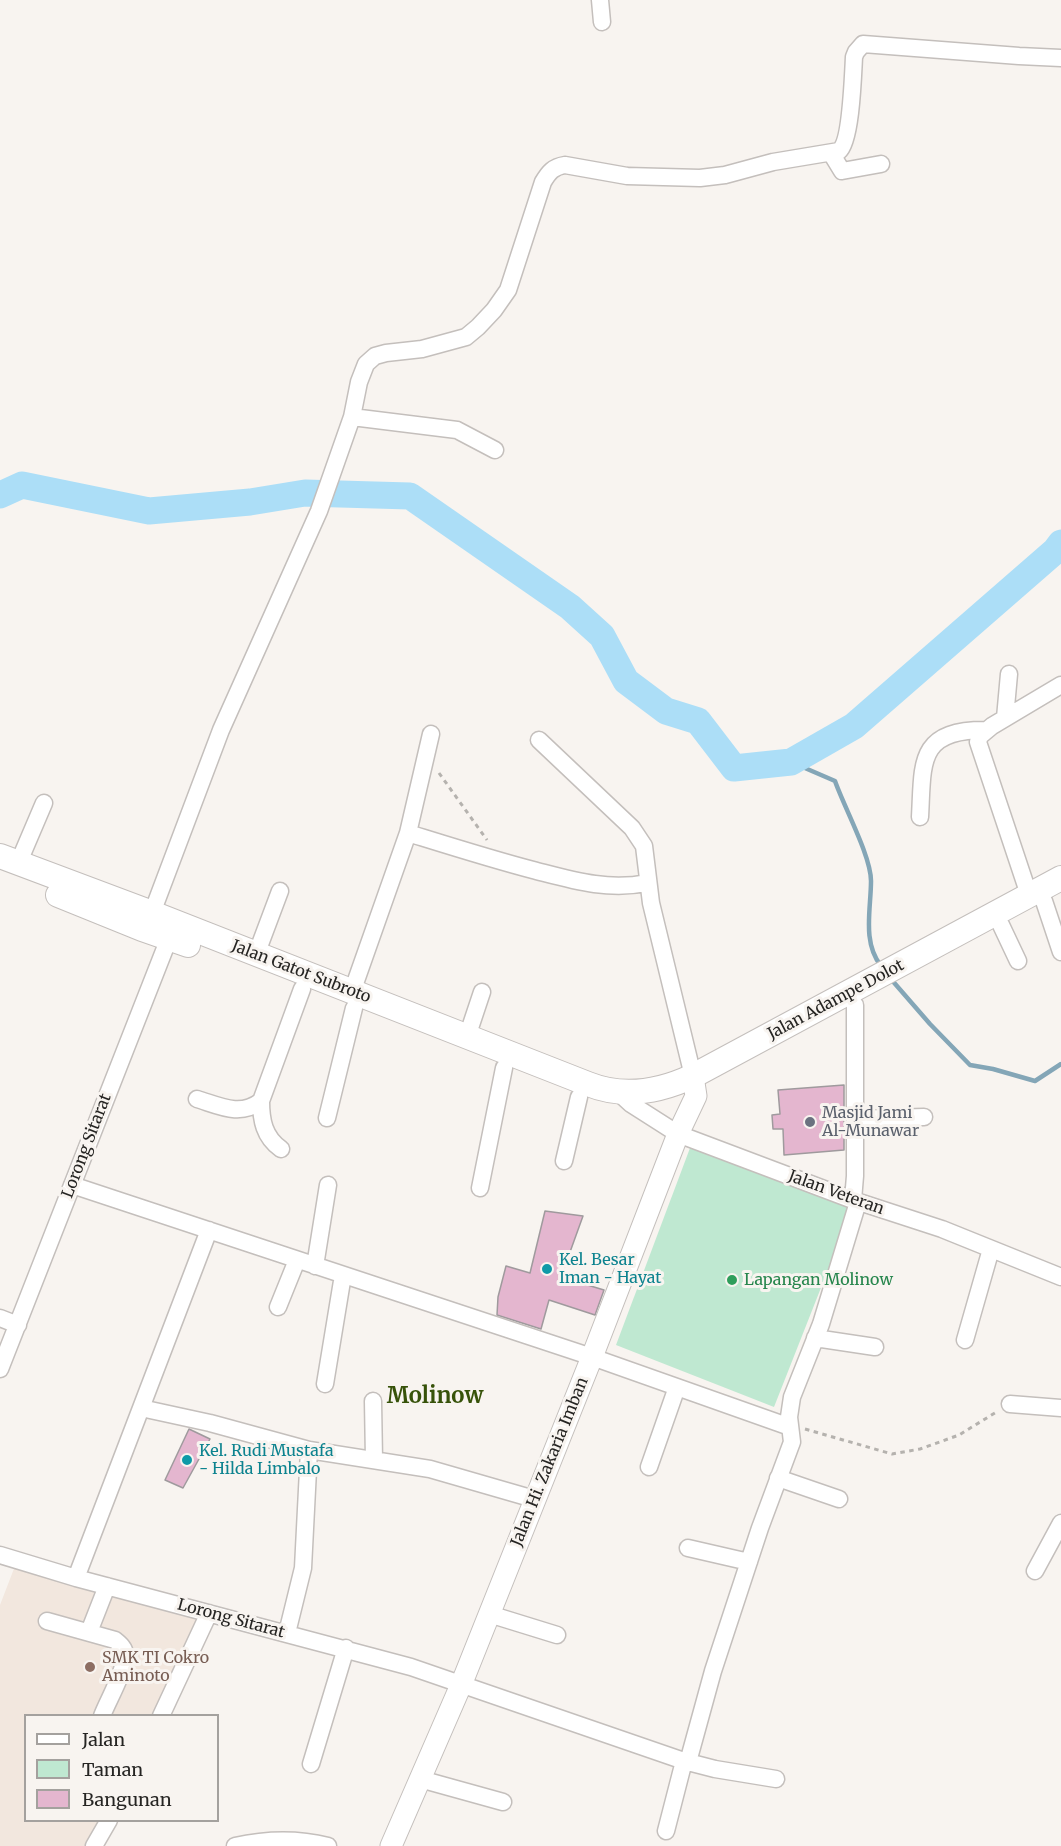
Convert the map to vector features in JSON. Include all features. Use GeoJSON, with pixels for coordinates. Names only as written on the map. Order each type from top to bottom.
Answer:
{"type":"FeatureCollection","features":[{"type":"Feature","properties":{"kind":"highway","name":"Jalan Gatot Subroto"},"geometry":{"type":"LineString","coordinates":[[6,864],[152,914],[172,930],[302,989],[353,1000],[467,1037],[520,1069]]}},
{"type":"Feature","properties":{"kind":"highway","name":"Jalan Gatot Subroto"},"geometry":{"type":"LineString","coordinates":[[6,864],[142,929],[172,930],[256,955],[353,1000],[520,1069],[607,1097]]}},
{"type":"Feature","properties":{"kind":"highway","name":"Jalan Adampe Dolot"},"geometry":{"type":"LineString","coordinates":[[695,1081],[876,986],[1001,925],[1044,896],[1061,878]]}},
{"type":"Feature","properties":{"kind":"highway","name":"Jalan Adampe Dolot"},"geometry":{"type":"LineString","coordinates":[[900,974],[1044,896]]}},
{"type":"Feature","properties":{"kind":"highway","name":"Jalan Adampe Dolot"},"geometry":{"type":"LineString","coordinates":[[607,1097],[695,1081],[855,1005],[876,986]]}},
{"type":"Feature","properties":{"kind":"main road","name":"Jalan Hi. Zakaria Imban"},"geometry":{"type":"LineString","coordinates":[[391,1846],[461,1686],[678,1134],[696,1096],[695,1081]]}},
{"type":"Feature","properties":{"kind":"street"},"geometry":{"type":"LineString","coordinates":[[600,0],[602,22]]}},
{"type":"Feature","properties":{"kind":"street"},"geometry":{"type":"LineString","coordinates":[[152,914],[221,729],[331,481],[366,364],[375,356],[386,353],[422,349],[466,337],[494,310],[508,290],[543,182],[549,172],[565,165],[627,176],[700,178],[725,175],[791,158],[831,153],[843,148],[846,141],[854,57],[863,44],[1061,58]]}},
{"type":"Feature","properties":{"kind":"street"},"geometry":{"type":"LineString","coordinates":[[831,153],[842,171],[880,164]]}},
{"type":"Feature","properties":{"kind":"street"},"geometry":{"type":"LineString","coordinates":[[352,417],[457,430],[495,450]]}},
{"type":"Feature","properties":{"kind":"street"},"geometry":{"type":"LineString","coordinates":[[1005,718],[1008,674]]}},
{"type":"Feature","properties":{"kind":"street"},"geometry":{"type":"LineString","coordinates":[[1061,685],[985,730],[978,742],[1044,896],[1061,952]]}},
{"type":"Feature","properties":{"kind":"street"},"geometry":{"type":"LineString","coordinates":[[920,817],[922,765],[926,753],[938,741],[954,734],[968,730],[985,730]]}},
{"type":"Feature","properties":{"kind":"street"},"geometry":{"type":"LineString","coordinates":[[327,1118],[353,1000],[408,833],[431,734]]}},
{"type":"Feature","properties":{"kind":"street"},"geometry":{"type":"LineString","coordinates":[[539,740],[638,835],[644,846],[647,883],[695,1081]]}},
{"type":"Feature","properties":{"kind":"street"},"geometry":{"type":"LineString","coordinates":[[6,864],[44,803]]}},
{"type":"Feature","properties":{"kind":"street"},"geometry":{"type":"LineString","coordinates":[[408,833],[504,863],[590,885],[621,887],[647,883]]}},
{"type":"Feature","properties":{"kind":"street"},"geometry":{"type":"LineString","coordinates":[[256,955],[280,891]]}},
{"type":"Feature","properties":{"kind":"street"},"geometry":{"type":"LineString","coordinates":[[1001,925],[1018,961]]}},
{"type":"Feature","properties":{"kind":"street","name":"Lorong Sitarat"},"geometry":{"type":"LineString","coordinates":[[0,1369],[172,930]]}},
{"type":"Feature","properties":{"kind":"street"},"geometry":{"type":"LineString","coordinates":[[281,1149],[272,1143],[265,1131],[261,1117],[261,1101],[302,989]]}},
{"type":"Feature","properties":{"kind":"street"},"geometry":{"type":"LineString","coordinates":[[467,1037],[482,993]]}},
{"type":"Feature","properties":{"kind":"street"},"geometry":{"type":"LineString","coordinates":[[666,1831],[713,1671],[792,1442],[790,1406],[792,1396],[815,1338],[855,1201],[855,1005]]}},
{"type":"Feature","properties":{"kind":"street"},"geometry":{"type":"LineString","coordinates":[[480,1188],[520,1069]]}},
{"type":"Feature","properties":{"kind":"street"},"geometry":{"type":"LineString","coordinates":[[564,1161],[607,1097]]}},
{"type":"Feature","properties":{"kind":"street","name":"Jalan Veteran"},"geometry":{"type":"LineString","coordinates":[[607,1097],[678,1134],[855,1201],[942,1229],[1061,1277]]}},
{"type":"Feature","properties":{"kind":"street"},"geometry":{"type":"LineString","coordinates":[[197,1100],[240,1110],[251,1108],[261,1101]]}},
{"type":"Feature","properties":{"kind":"street"},"geometry":{"type":"LineString","coordinates":[[855,1119],[924,1117]]}},
{"type":"Feature","properties":{"kind":"street"},"geometry":{"type":"LineString","coordinates":[[72,1185],[592,1357],[790,1427]]}},
{"type":"Feature","properties":{"kind":"street"},"geometry":{"type":"LineString","coordinates":[[315,1266],[328,1185]]}},
{"type":"Feature","properties":{"kind":"street"},"geometry":{"type":"LineString","coordinates":[[76,1578],[209,1230]]}},
{"type":"Feature","properties":{"kind":"street"},"geometry":{"type":"LineString","coordinates":[[965,1340],[991,1249]]}},
{"type":"Feature","properties":{"kind":"street"},"geometry":{"type":"LineString","coordinates":[[278,1307],[297,1260]]}},
{"type":"Feature","properties":{"kind":"street"},"geometry":{"type":"LineString","coordinates":[[325,1384],[343,1275]]}},
{"type":"Feature","properties":{"kind":"street"},"geometry":{"type":"LineString","coordinates":[[0,1318],[18,1324]]}},
{"type":"Feature","properties":{"kind":"street"},"geometry":{"type":"LineString","coordinates":[[815,1338],[875,1347]]}},
{"type":"Feature","properties":{"kind":"street"},"geometry":{"type":"LineString","coordinates":[[649,1467],[677,1387]]}},
{"type":"Feature","properties":{"kind":"street"},"geometry":{"type":"LineString","coordinates":[[373,1401],[374,1460]]}},
{"type":"Feature","properties":{"kind":"street"},"geometry":{"type":"LineString","coordinates":[[1010,1404],[1061,1408]]}},
{"type":"Feature","properties":{"kind":"street"},"geometry":{"type":"LineString","coordinates":[[141,1408],[210,1423],[309,1450],[430,1468],[534,1499]]}},
{"type":"Feature","properties":{"kind":"street"},"geometry":{"type":"LineString","coordinates":[[287,1633],[303,1568],[309,1450]]}},
{"type":"Feature","properties":{"kind":"street"},"geometry":{"type":"LineString","coordinates":[[778,1478],[839,1499]]}},
{"type":"Feature","properties":{"kind":"street"},"geometry":{"type":"LineString","coordinates":[[1035,1571],[1061,1523]]}},
{"type":"Feature","properties":{"kind":"street"},"geometry":{"type":"LineString","coordinates":[[688,1548],[749,1562]]}},
{"type":"Feature","properties":{"kind":"street","name":"Lorong Sitarat"},"geometry":{"type":"LineString","coordinates":[[0,1555],[76,1578],[411,1667],[686,1762],[776,1779]]}},
{"type":"Feature","properties":{"kind":"street"},"geometry":{"type":"LineString","coordinates":[[89,1632],[107,1586]]}},
{"type":"Feature","properties":{"kind":"street"},"geometry":{"type":"LineString","coordinates":[[162,1714],[209,1613]]}},
{"type":"Feature","properties":{"kind":"street"},"geometry":{"type":"LineString","coordinates":[[489,1614],[557,1635]]}},
{"type":"Feature","properties":{"kind":"street"},"geometry":{"type":"LineString","coordinates":[[47,1621],[115,1640],[122,1645],[125,1655],[121,1670],[103,1714]]}},
{"type":"Feature","properties":{"kind":"street"},"geometry":{"type":"LineString","coordinates":[[311,1764],[346,1648]]}},
{"type":"Feature","properties":{"kind":"street"},"geometry":{"type":"LineString","coordinates":[[420,1779],[503,1802]]}},
{"type":"Feature","properties":{"kind":"street"},"geometry":{"type":"LineString","coordinates":[[94,1846],[108,1822]]}},
{"type":"Feature","properties":{"kind":"street"},"geometry":{"type":"LineString","coordinates":[[235,1846],[275,1839],[297,1840],[328,1846]]}},
{"type":"Feature","properties":{"kind":"path"},"geometry":{"type":"LineString","coordinates":[[425,754],[504,863]]}},
{"type":"Feature","properties":{"kind":"path"},"geometry":{"type":"LineString","coordinates":[[807,1429],[892,1454],[920,1449],[959,1435],[1010,1404]]}},
{"type":"Feature","properties":{"kind":"shaded area","name":"SMK TI Cokro Aminoto"},"geometry":{"type":"Polygon","coordinates":[[[15,1566],[206,1618],[156,1714],[24,1714],[24,1822],[100,1822],[88,1846],[0,1846],[0,1605],[15,1566]]]}},
{"type":"Feature","properties":{"kind":"green space","name":"Lapangan Molinow"},"geometry":{"type":"Polygon","coordinates":[[[690,1148],[852,1209],[774,1407],[616,1345],[690,1148]]]}},
{"type":"Feature","properties":{"kind":"building","name":"Masjid Jami Al-Munawar"},"geometry":{"type":"Polygon","coordinates":[[[844,1085],[844,1150],[784,1155],[783,1129],[773,1129],[772,1115],[780,1114],[778,1090],[844,1085]]]}},
{"type":"Feature","properties":{"kind":"building","name":"Kel. Besar Iman - Hayat"},"geometry":{"type":"Polygon","coordinates":[[[545,1211],[583,1216],[561,1277],[604,1290],[595,1315],[549,1300],[541,1329],[497,1315],[498,1297],[506,1266],[530,1273],[545,1211]]]}},
{"type":"Feature","properties":{"kind":"building","name":"Kel. Rudi Mustafa - Hilda Limbalo"},"geometry":{"type":"Polygon","coordinates":[[[189,1429],[210,1439],[183,1488],[165,1480],[189,1429]]]}},
{"type":"Feature","properties":{"kind":"waterway"},"geometry":{"type":"LineString","coordinates":[[0,495],[22,485],[149,511],[250,502],[305,493],[410,496],[570,607],[602,636],[626,681],[666,711],[698,721],[734,768],[791,762],[854,726],[1055,551],[1061,543]]}},
{"type":"Feature","properties":{"kind":"waterway"},"geometry":{"type":"LineString","coordinates":[[791,762],[835,781],[867,858],[871,881],[869,936],[871,947],[881,966]]}},
{"type":"Feature","properties":{"kind":"waterway"},"geometry":{"type":"LineString","coordinates":[[890,978],[970,1065],[1035,1081],[1061,1064]]}},
{"type":"Feature","properties":{"kind":"place","name":"Masjid Jami Al-Munawar"},"geometry":{"type":"Point","coordinates":[810,1122]}},
{"type":"Feature","properties":{"kind":"place","name":"Kel. Besar Iman - Hayat"},"geometry":{"type":"Point","coordinates":[547,1269]}},
{"type":"Feature","properties":{"kind":"place","name":"Lapangan Molinow"},"geometry":{"type":"Point","coordinates":[732,1280]}},
{"type":"Feature","properties":{"kind":"place","name":"Kel. Rudi Mustafa - Hilda Limbalo"},"geometry":{"type":"Point","coordinates":[187,1460]}},
{"type":"Feature","properties":{"kind":"place","name":"SMK TI Cokro Aminoto"},"geometry":{"type":"Point","coordinates":[90,1667]}},
{"type":"Feature","properties":{"kind":"district","name":"Molinow"},"geometry":{"type":"Point","coordinates":[435,1397]}}]}
